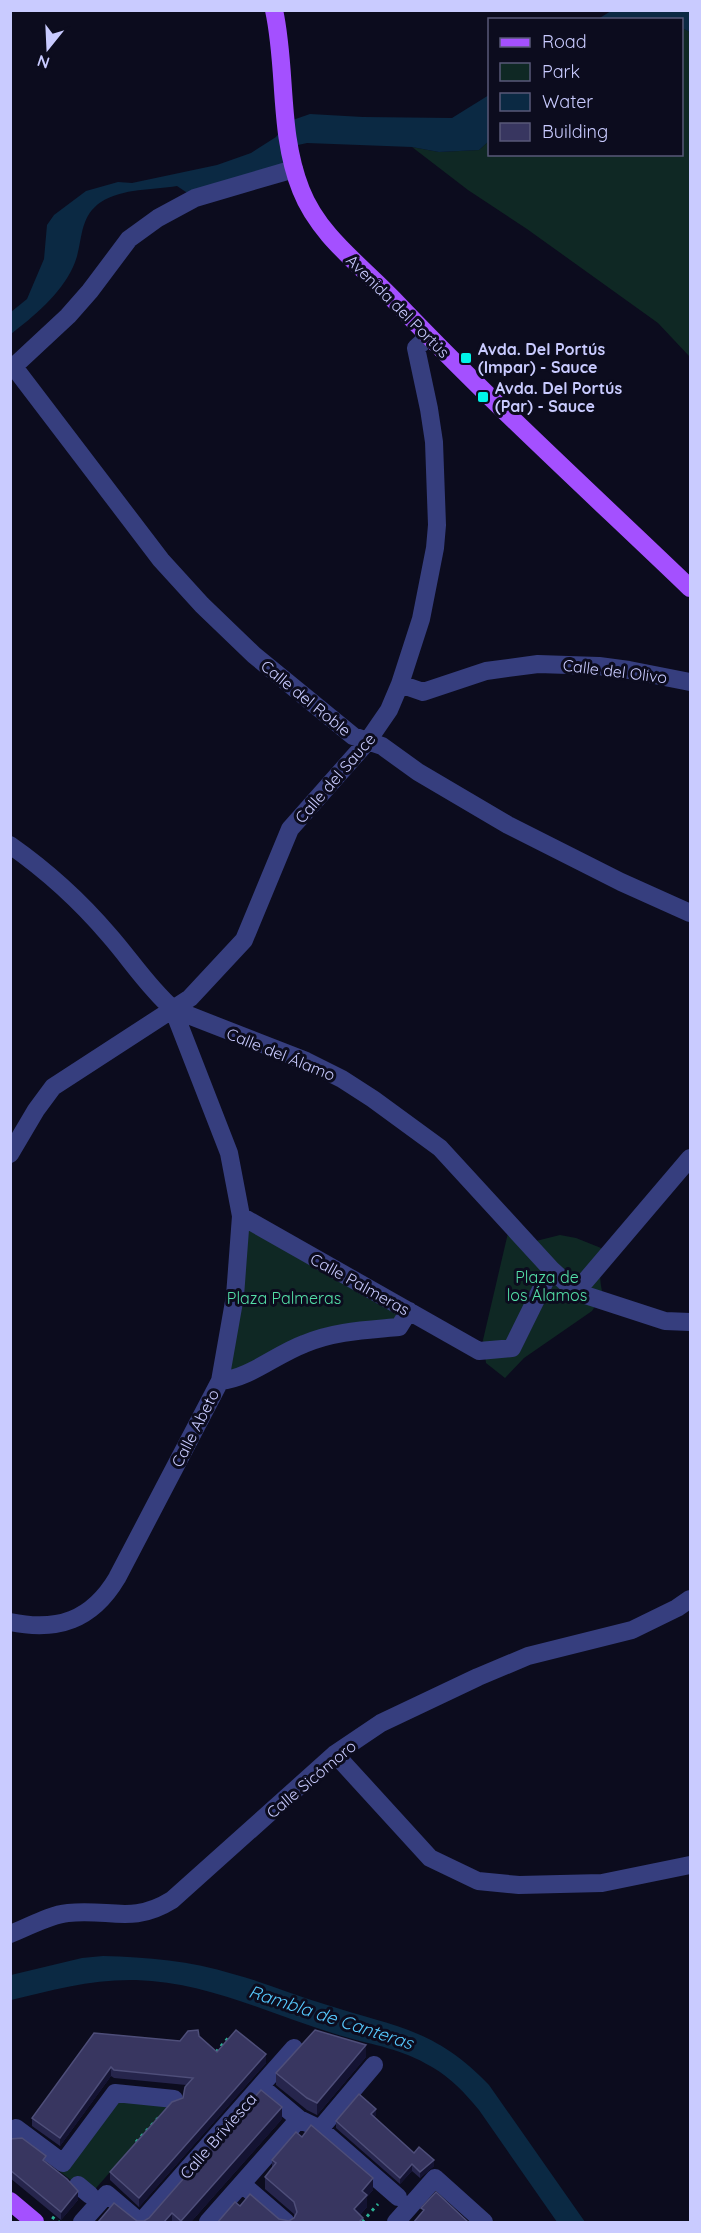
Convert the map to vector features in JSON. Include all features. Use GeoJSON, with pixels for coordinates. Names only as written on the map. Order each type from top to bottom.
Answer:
{"type":"FeatureCollection","features":[{"type":"Feature","properties":{"kind":"main road","name":"Avenida del Portús"},"geometry":{"type":"LineString","coordinates":[[274,10],[280,45],[288,147],[306,201],[329,236],[428,337],[690,588]]}},
{"type":"Feature","properties":{"kind":"main road"},"geometry":{"type":"LineString","coordinates":[[10,2201],[35,2223]]}},
{"type":"Feature","properties":{"kind":"street"},"geometry":{"type":"LineString","coordinates":[[12,369],[83,299],[129,239],[158,218],[195,198],[294,170]]}},
{"type":"Feature","properties":{"kind":"street","name":"Calle del Sauce"},"geometry":{"type":"LineString","coordinates":[[10,1154],[36,1110],[53,1087],[190,998],[244,939],[290,829],[367,742],[389,710],[400,684],[426,597],[437,525],[434,442],[416,348],[428,337]]}},
{"type":"Feature","properties":{"kind":"street","name":"Calle del Roble"},"geometry":{"type":"LineString","coordinates":[[12,369],[161,560],[202,605],[254,656],[353,736],[382,746],[418,772],[508,825],[621,882],[690,913]]}},
{"type":"Feature","properties":{"kind":"street","name":"Calle del Olivo"},"geometry":{"type":"LineString","coordinates":[[400,684],[423,692],[486,671],[538,664],[599,666],[690,682]]}},
{"type":"Feature","properties":{"kind":"street","name":"Calle del Álamo"},"geometry":{"type":"LineString","coordinates":[[10,845],[57,882],[93,917],[157,995],[172,1009],[306,1061],[342,1079],[440,1148],[551,1269],[576,1292]]}},
{"type":"Feature","properties":{"kind":"street","name":"Calle Abeto"},"geometry":{"type":"LineString","coordinates":[[10,1622],[38,1626],[65,1622],[94,1608],[104,1598],[117,1578],[219,1381],[235,1296],[241,1216],[230,1153],[172,1009]]}},
{"type":"Feature","properties":{"kind":"street"},"geometry":{"type":"LineString","coordinates":[[690,1158],[576,1292],[665,1321],[690,1322]]}},
{"type":"Feature","properties":{"kind":"street","name":"Calle Palmeras"},"geometry":{"type":"LineString","coordinates":[[241,1216],[479,1351],[512,1348],[551,1269]]}},
{"type":"Feature","properties":{"kind":"street"},"geometry":{"type":"LineString","coordinates":[[219,1381],[235,1379],[316,1339],[357,1331],[399,1327],[409,1311]]}},
{"type":"Feature","properties":{"kind":"street","name":"Calle Sicómoro"},"geometry":{"type":"LineString","coordinates":[[10,1934],[65,1913],[128,1915],[159,1908],[172,1900],[335,1754],[381,1723],[528,1656],[632,1630],[677,1608],[690,1599]]}},
{"type":"Feature","properties":{"kind":"street"},"geometry":{"type":"LineString","coordinates":[[335,1754],[430,1858],[478,1881],[519,1885],[602,1882],[690,1865]]}},
{"type":"Feature","properties":{"kind":"street","name":"Calle Briviesca"},"geometry":{"type":"LineString","coordinates":[[140,2223],[294,2048]]}},
{"type":"Feature","properties":{"kind":"street"},"geometry":{"type":"LineString","coordinates":[[320,2129],[374,2065]]}},
{"type":"Feature","properties":{"kind":"street"},"geometry":{"type":"LineString","coordinates":[[261,2087],[299,2119],[320,2129],[398,2197]]}},
{"type":"Feature","properties":{"kind":"street"},"geometry":{"type":"LineString","coordinates":[[10,2136],[16,2128],[63,2163],[115,2093],[174,2099]]}},
{"type":"Feature","properties":{"kind":"street"},"geometry":{"type":"LineString","coordinates":[[208,2223],[299,2119]]}},
{"type":"Feature","properties":{"kind":"street"},"geometry":{"type":"LineString","coordinates":[[396,2223],[435,2178],[484,2223]]}},
{"type":"Feature","properties":{"kind":"street"},"geometry":{"type":"LineString","coordinates":[[242,2184],[286,2223]]}},
{"type":"Feature","properties":{"kind":"street"},"geometry":{"type":"LineString","coordinates":[[82,2223],[107,2194],[140,2223]]}},
{"type":"Feature","properties":{"kind":"path"},"geometry":{"type":"LineString","coordinates":[[214,2054],[229,2037]]}},
{"type":"Feature","properties":{"kind":"path"},"geometry":{"type":"LineString","coordinates":[[136,2143],[174,2099]]}},
{"type":"Feature","properties":{"kind":"path"},"geometry":{"type":"LineString","coordinates":[[362,2223],[380,2202]]}},
{"type":"Feature","properties":{"kind":"green space"},"geometry":{"type":"Polygon","coordinates":[[[683,28],[690,32],[690,357],[658,323],[527,229],[468,190],[412,147],[439,152],[479,150],[488,142],[488,156],[683,156],[683,28]]]}},
{"type":"Feature","properties":{"kind":"green space","name":"Plaza Palmeras"},"geometry":{"type":"Polygon","coordinates":[[[241,1216],[409,1311],[399,1327],[357,1331],[220,1381],[241,1216]]]}},
{"type":"Feature","properties":{"kind":"green space","name":"Plaza de los Álamos"},"geometry":{"type":"Polygon","coordinates":[[[508,1233],[536,1241],[560,1235],[576,1238],[601,1248],[600,1277],[603,1294],[592,1311],[524,1358],[505,1378],[486,1363],[483,1340],[508,1233]]]}},
{"type":"Feature","properties":{"kind":"green space"},"geometry":{"type":"Polygon","coordinates":[[[115,2093],[174,2099],[90,2195],[58,2170],[115,2093]]]}},
{"type":"Feature","properties":{"kind":"water"},"geometry":{"type":"Polygon","coordinates":[[[611,11],[687,11],[690,12],[690,32],[683,28],[683,18],[600,18],[611,11]]]}},
{"type":"Feature","properties":{"kind":"water"},"geometry":{"type":"Polygon","coordinates":[[[488,96],[488,142],[479,150],[439,152],[412,147],[307,143],[289,147],[294,169],[195,198],[177,186],[128,192],[110,197],[93,208],[88,216],[73,267],[61,287],[11,334],[11,312],[27,299],[44,259],[47,225],[54,215],[86,191],[118,182],[132,183],[217,165],[251,153],[276,137],[287,122],[310,114],[452,118],[488,96]]]}},
{"type":"Feature","properties":{"kind":"water","name":"Rambla de Canteras"},"geometry":{"type":"Polygon","coordinates":[[[103,1956],[169,1960],[217,1970],[393,2025],[432,2040],[469,2066],[489,2085],[585,2222],[557,2222],[479,2110],[452,2081],[439,2071],[409,2056],[316,2028],[215,1993],[163,1982],[104,1981],[11,2000],[11,1975],[82,1958],[103,1956]]]}},
{"type":"Feature","properties":{"kind":"building"},"geometry":{"type":"Polygon","coordinates":[[[198,2030],[199,2036],[217,2052],[236,2030],[266,2054],[139,2198],[110,2172],[172,2102],[183,2098],[185,2087],[193,2078],[114,2070],[111,2067],[60,2138],[32,2118],[94,2033],[180,2041],[188,2031],[198,2030]]]}},
{"type":"Feature","properties":{"kind":"building"},"geometry":{"type":"Polygon","coordinates":[[[315,2030],[366,2045],[317,2103],[307,2098],[276,2073],[315,2030]]]}},
{"type":"Feature","properties":{"kind":"building"},"geometry":{"type":"Polygon","coordinates":[[[261,2090],[282,2107],[181,2221],[172,2213],[163,2223],[98,2222],[114,2203],[137,2221],[149,2218],[261,2090]]]}},
{"type":"Feature","properties":{"kind":"building"},"geometry":{"type":"Polygon","coordinates":[[[359,2094],[376,2109],[371,2114],[414,2153],[419,2147],[434,2160],[420,2172],[412,2164],[400,2178],[336,2121],[359,2094]]]}},
{"type":"Feature","properties":{"kind":"building"},"geometry":{"type":"Polygon","coordinates":[[[311,2125],[373,2178],[362,2191],[367,2195],[354,2209],[363,2218],[358,2223],[217,2223],[235,2202],[240,2206],[250,2194],[279,2219],[289,2221],[294,2218],[297,2212],[294,2202],[265,2177],[276,2163],[272,2160],[296,2132],[302,2137],[311,2125]]]}},
{"type":"Feature","properties":{"kind":"building"},"geometry":{"type":"Polygon","coordinates":[[[22,2138],[46,2156],[43,2160],[78,2191],[61,2212],[10,2170],[10,2139],[22,2138]]]}},
{"type":"Feature","properties":{"kind":"building"},"geometry":{"type":"Polygon","coordinates":[[[436,2192],[469,2223],[413,2223],[424,2210],[421,2208],[436,2192]]]}},
{"type":"Feature","properties":{"kind":"place","name":"Avda. Del Portús (Impar) - Sauce"},"geometry":{"type":"Point","coordinates":[466,358]}},
{"type":"Feature","properties":{"kind":"place","name":"Avda. Del Portús (Par) - Sauce"},"geometry":{"type":"Point","coordinates":[483,397]}}]}
